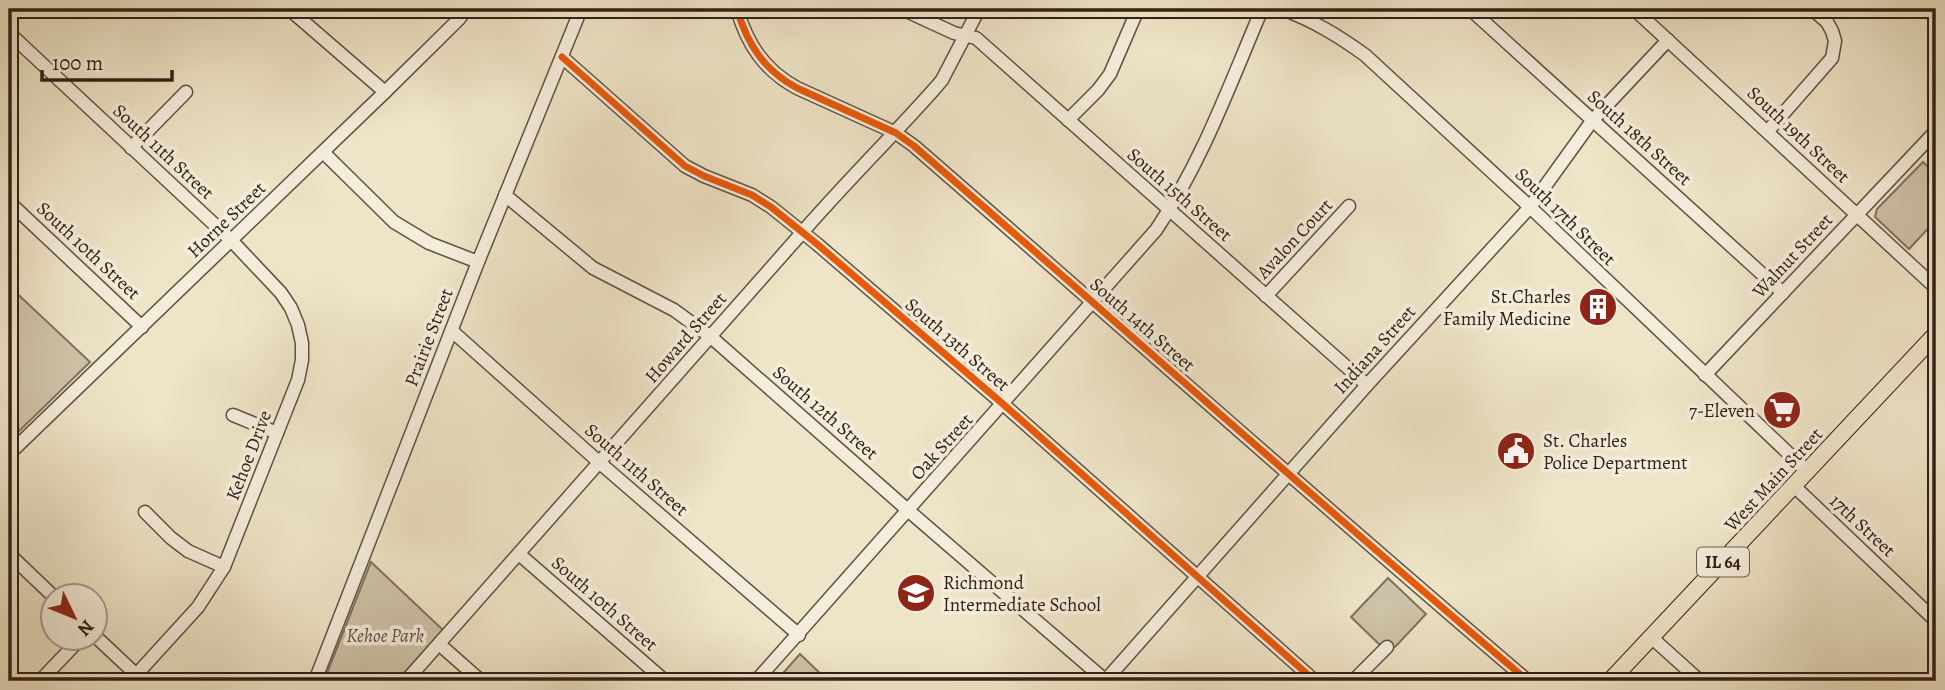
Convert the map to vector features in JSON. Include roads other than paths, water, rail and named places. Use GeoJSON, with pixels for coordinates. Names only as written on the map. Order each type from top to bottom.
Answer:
{"type":"FeatureCollection","features":[{"type":"Feature","properties":{"kind":"main road","name":"West Main Street"},"geometry":{"type":"LineString","coordinates":[[1610,681],[1936,334]]}},
{"type":"Feature","properties":{"kind":"street"},"geometry":{"type":"LineString","coordinates":[[289,9],[385,92]]}},
{"type":"Feature","properties":{"kind":"street","name":"Horne Street"},"geometry":{"type":"LineString","coordinates":[[9,454],[385,92],[466,9]]}},
{"type":"Feature","properties":{"kind":"street","name":"Prairie Street"},"geometry":{"type":"LineString","coordinates":[[315,681],[478,262],[582,9]]}},
{"type":"Feature","properties":{"kind":"street","name":"South 14th Street"},"geometry":{"type":"LineString","coordinates":[[737,9],[741,26],[752,49],[762,62],[783,80],[896,133],[1528,681]]}},
{"type":"Feature","properties":{"kind":"street","name":"South 15th Street"},"geometry":{"type":"LineString","coordinates":[[902,9],[954,33],[976,38],[1367,385]]}},
{"type":"Feature","properties":{"kind":"street","name":"Howard Street"},"geometry":{"type":"LineString","coordinates":[[406,681],[802,233],[942,80],[979,9]]}},
{"type":"Feature","properties":{"kind":"street"},"geometry":{"type":"LineString","coordinates":[[1068,120],[1110,74],[1138,9]]}},
{"type":"Feature","properties":{"kind":"street","name":"Oak Street"},"geometry":{"type":"LineString","coordinates":[[756,681],[1145,244],[1169,211],[1201,149],[1262,9]]}},
{"type":"Feature","properties":{"kind":"street","name":"South 17th Street"},"geometry":{"type":"LineString","coordinates":[[1282,9],[1317,23],[1365,55],[1530,207],[1808,472]]}},
{"type":"Feature","properties":{"kind":"street","name":"South 18th Street"},"geometry":{"type":"LineString","coordinates":[[1470,9],[1783,293]]}},
{"type":"Feature","properties":{"kind":"street","name":"South 19th Street"},"geometry":{"type":"LineString","coordinates":[[1634,9],[1936,288]]}},
{"type":"Feature","properties":{"kind":"street"},"geometry":{"type":"LineString","coordinates":[[1768,131],[1832,58],[1835,41],[1832,31],[1827,22],[1812,9]]}},
{"type":"Feature","properties":{"kind":"street","name":"South 11th Street"},"geometry":{"type":"LineString","coordinates":[[9,33],[231,240]]}},
{"type":"Feature","properties":{"kind":"street","name":"Indiana Street"},"geometry":{"type":"LineString","coordinates":[[1105,681],[1367,385],[1530,207],[1592,121],[1668,40]]}},
{"type":"Feature","properties":{"kind":"street","name":"South 13th Street"},"geometry":{"type":"LineString","coordinates":[[562,57],[685,166],[752,195],[771,207],[1003,404],[1315,681]]}},
{"type":"Feature","properties":{"kind":"street"},"geometry":{"type":"LineString","coordinates":[[131,148],[186,92]]}},
{"type":"Feature","properties":{"kind":"street","name":"Walnut Street"},"geometry":{"type":"LineString","coordinates":[[1705,374],[1936,131]]}},
{"type":"Feature","properties":{"kind":"street"},"geometry":{"type":"LineString","coordinates":[[323,152],[394,222],[429,243],[478,262]]}},
{"type":"Feature","properties":{"kind":"street","name":"South 12th Street"},"geometry":{"type":"LineString","coordinates":[[505,195],[593,268],[674,310],[711,337],[1105,681]]}},
{"type":"Feature","properties":{"kind":"street","name":"South 10th Street"},"geometry":{"type":"LineString","coordinates":[[9,202],[142,327]]}},
{"type":"Feature","properties":{"kind":"street","name":"Avalon Court"},"geometry":{"type":"LineString","coordinates":[[1266,296],[1349,206]]}},
{"type":"Feature","properties":{"kind":"street","name":"Kehoe Drive"},"geometry":{"type":"LineString","coordinates":[[139,678],[198,607],[224,567],[298,380],[302,343],[291,308],[281,293],[231,240]]}},
{"type":"Feature","properties":{"kind":"street","name":"South 11th Street"},"geometry":{"type":"LineString","coordinates":[[452,331],[799,635]]}},
{"type":"Feature","properties":{"kind":"street"},"geometry":{"type":"LineString","coordinates":[[233,415],[277,433]]}},
{"type":"Feature","properties":{"kind":"street","name":"17th Street"},"geometry":{"type":"LineString","coordinates":[[1794,486],[1936,621]]}},
{"type":"Feature","properties":{"kind":"street"},"geometry":{"type":"LineString","coordinates":[[145,512],[188,551],[224,567]]}},
{"type":"Feature","properties":{"kind":"street"},"geometry":{"type":"LineString","coordinates":[[9,554],[38,582]]}},
{"type":"Feature","properties":{"kind":"street","name":"South 10th Street"},"geometry":{"type":"LineString","coordinates":[[519,554],[665,681]]}},
{"type":"Feature","properties":{"kind":"street"},"geometry":{"type":"LineString","coordinates":[[1651,637],[1700,681]]}},
{"type":"Feature","properties":{"kind":"street"},"geometry":{"type":"LineString","coordinates":[[439,644],[481,681]]}},
{"type":"Feature","properties":{"kind":"street"},"geometry":{"type":"LineString","coordinates":[[1353,681],[1387,647]]}},
{"type":"Feature","properties":{"kind":"street"},"geometry":{"type":"LineString","coordinates":[[108,648],[139,678]]}},
{"type":"Feature","properties":{"kind":"street"},"geometry":{"type":"LineString","coordinates":[[40,681],[68,652]]}},
{"type":"Feature","properties":{"kind":"place","name":"St.Charles Family Medicine"},"geometry":{"type":"Point","coordinates":[1598,307]}},
{"type":"Feature","properties":{"kind":"place","name":"7-Eleven"},"geometry":{"type":"Point","coordinates":[1782,410]}},
{"type":"Feature","properties":{"kind":"place","name":"St. Charles Police Department"},"geometry":{"type":"Point","coordinates":[1516,451]}},
{"type":"Feature","properties":{"kind":"place","name":"Richmond Intermediate School"},"geometry":{"type":"Point","coordinates":[916,593]}},
{"type":"Feature","properties":{"kind":"park label","name":"Kehoe Park"},"geometry":{"type":"Point","coordinates":[385,635]}}]}
